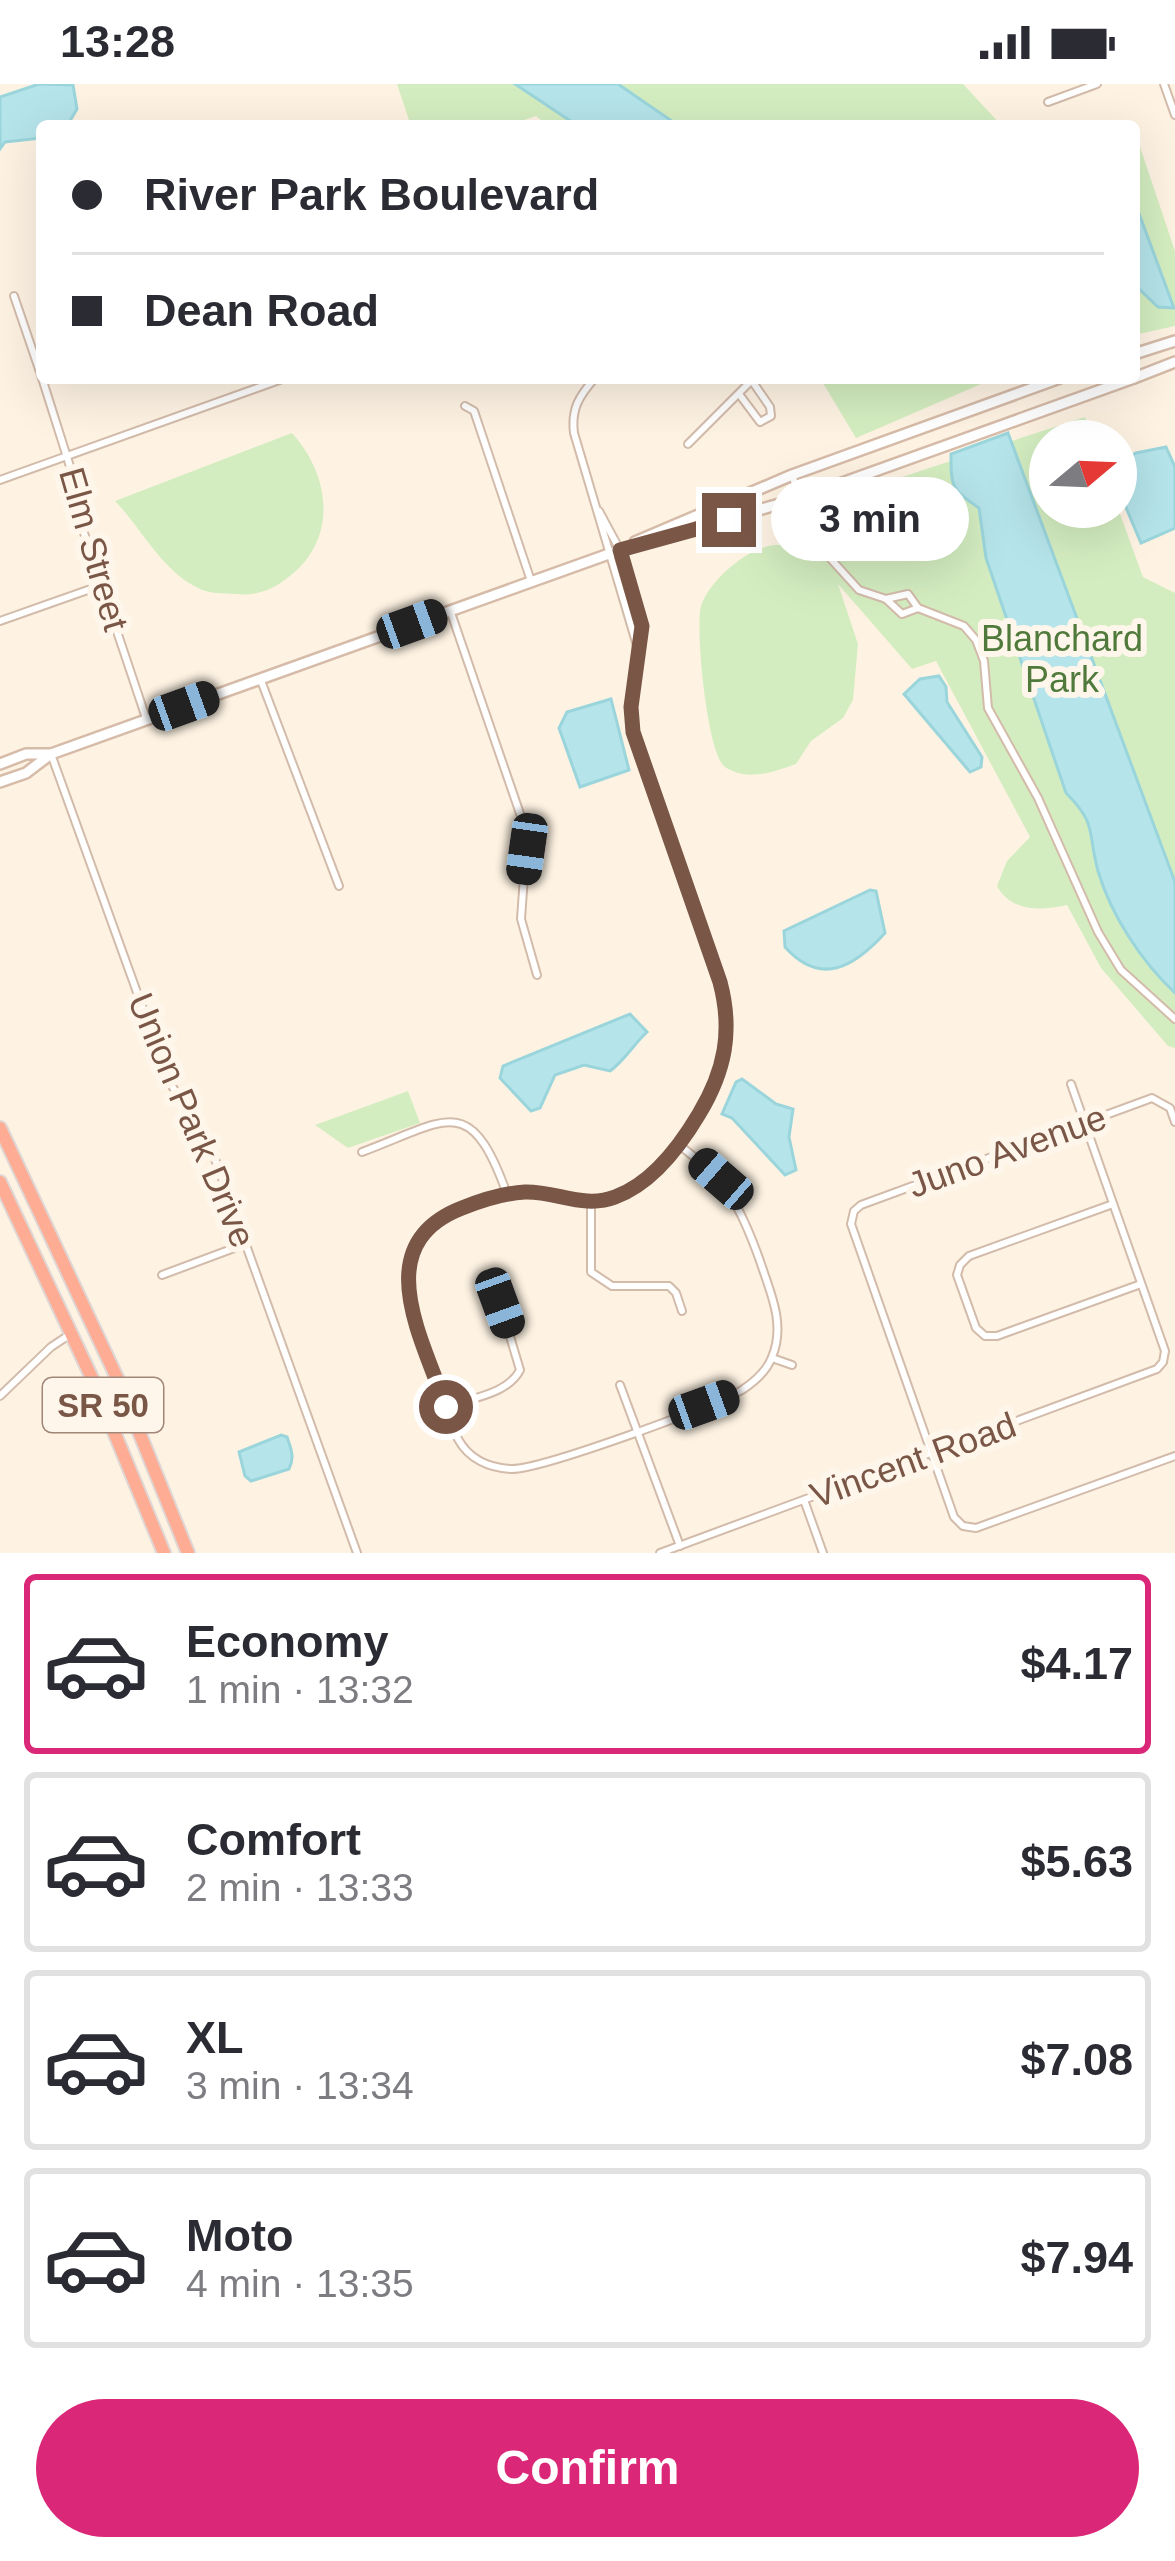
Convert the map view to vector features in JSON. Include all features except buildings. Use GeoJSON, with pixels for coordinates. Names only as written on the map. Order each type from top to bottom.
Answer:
{"type":"FeatureCollection","features":[{"type":"Feature","properties":{"kind":"highway","name":"SR 50"},"geometry":{"type":"LineString","coordinates":[[0,1128],[102,1346],[188,1553]]}},
{"type":"Feature","properties":{"kind":"highway","name":"SR 50"},"geometry":{"type":"LineString","coordinates":[[0,1182],[58,1302],[164,1553]]}},
{"type":"Feature","properties":{"kind":"highway"},"geometry":{"type":"LineString","coordinates":[[58,1302],[88,1316]]}},
{"type":"Feature","properties":{"kind":"highway"},"geometry":{"type":"LineString","coordinates":[[72,1334],[82,1334],[102,1346]]}},
{"type":"Feature","properties":{"kind":"main road"},"geometry":{"type":"LineString","coordinates":[[1140,352],[1175,341]]}},
{"type":"Feature","properties":{"kind":"main road"},"geometry":{"type":"LineString","coordinates":[[1140,376],[1175,362]]}},
{"type":"Feature","properties":{"kind":"main road"},"geometry":{"type":"LineString","coordinates":[[614,552],[792,475],[1044,384]]}},
{"type":"Feature","properties":{"kind":"main road"},"geometry":{"type":"LineString","coordinates":[[0,782],[26,773],[51,754],[531,581],[800,498],[1118,384]]}},
{"type":"Feature","properties":{"kind":"main road"},"geometry":{"type":"LineString","coordinates":[[0,764],[26,754],[51,754]]}},
{"type":"Feature","properties":{"kind":"street"},"geometry":{"type":"LineString","coordinates":[[1048,102],[1097,84]]}},
{"type":"Feature","properties":{"kind":"street"},"geometry":{"type":"LineString","coordinates":[[1164,84],[1175,115]]}},
{"type":"Feature","properties":{"kind":"street","name":"Elm Street"},"geometry":{"type":"LineString","coordinates":[[14,296],[36,346]]}},
{"type":"Feature","properties":{"kind":"street","name":"Elm Street"},"geometry":{"type":"LineString","coordinates":[[44,384],[68,455],[80,521],[146,719]]}},
{"type":"Feature","properties":{"kind":"street"},"geometry":{"type":"LineString","coordinates":[[0,480],[268,384]]}},
{"type":"Feature","properties":{"kind":"street"},"geometry":{"type":"LineString","coordinates":[[590,384],[572,416],[574,434],[640,613],[642,641],[631,707],[638,753],[727,1008],[726,1055],[679,1145],[629,1190],[591,1203],[547,1193],[507,1194],[449,1213],[430,1226],[410,1256],[408,1299],[458,1439],[480,1463],[499,1468],[535,1466],[637,1430],[737,1393],[772,1358],[779,1332],[776,1310],[745,1218],[721,1179],[679,1145]]}},
{"type":"Feature","properties":{"kind":"street"},"geometry":{"type":"LineString","coordinates":[[688,444],[747,384]]}},
{"type":"Feature","properties":{"kind":"street"},"geometry":{"type":"LineString","coordinates":[[739,394],[760,422],[767,420],[770,407],[754,384]]}},
{"type":"Feature","properties":{"kind":"street"},"geometry":{"type":"LineString","coordinates":[[465,406],[474,411],[531,581]]}},
{"type":"Feature","properties":{"kind":"street"},"geometry":{"type":"LineString","coordinates":[[792,475],[811,527],[859,590],[886,599],[902,614],[919,608]]}},
{"type":"Feature","properties":{"kind":"street"},"geometry":{"type":"LineString","coordinates":[[0,621],[102,585]]}},
{"type":"Feature","properties":{"kind":"street"},"geometry":{"type":"LineString","coordinates":[[886,599],[903,593],[919,608],[956,620],[976,640],[984,661],[988,708],[1038,798],[1098,932],[1121,970],[1175,1019]]}},
{"type":"Feature","properties":{"kind":"street"},"geometry":{"type":"LineString","coordinates":[[450,610],[527,834],[520,920],[537,975]]}},
{"type":"Feature","properties":{"kind":"street"},"geometry":{"type":"LineString","coordinates":[[260,678],[339,886]]}},
{"type":"Feature","properties":{"kind":"street","name":"Union Park Drive"},"geometry":{"type":"LineString","coordinates":[[51,754],[172,1086],[211,1148],[357,1553]]}},
{"type":"Feature","properties":{"kind":"street"},"geometry":{"type":"LineString","coordinates":[[1071,1084],[1084,1122],[1113,1204],[1141,1284],[997,1336],[985,1336],[976,1328],[957,1275],[969,1256],[1113,1204]]}},
{"type":"Feature","properties":{"kind":"street","name":"Juno Avenue"},"geometry":{"type":"LineString","coordinates":[[932,1453],[851,1224],[854,1211],[1152,1098],[1170,1108],[1175,1122]]}},
{"type":"Feature","properties":{"kind":"street"},"geometry":{"type":"LineString","coordinates":[[362,1152],[434,1125],[459,1123],[472,1128],[492,1150],[507,1194]]}},
{"type":"Feature","properties":{"kind":"street"},"geometry":{"type":"LineString","coordinates":[[591,1203],[591,1272],[612,1286],[669,1286],[682,1310]]}},
{"type":"Feature","properties":{"kind":"street"},"geometry":{"type":"LineString","coordinates":[[162,1275],[245,1244]]}},
{"type":"Feature","properties":{"kind":"street","name":"Vincent Road"},"geometry":{"type":"LineString","coordinates":[[660,1553],[1157,1369],[1165,1351],[1141,1284]]}},
{"type":"Feature","properties":{"kind":"street"},"geometry":{"type":"LineString","coordinates":[[446,1407],[504,1387],[520,1370],[500,1303],[502,1291]]}},
{"type":"Feature","properties":{"kind":"street"},"geometry":{"type":"LineString","coordinates":[[0,1396],[51,1347],[72,1334]]}},
{"type":"Feature","properties":{"kind":"street"},"geometry":{"type":"LineString","coordinates":[[772,1358],[792,1365]]}},
{"type":"Feature","properties":{"kind":"street"},"geometry":{"type":"LineString","coordinates":[[620,1385],[680,1546]]}},
{"type":"Feature","properties":{"kind":"street"},"geometry":{"type":"LineString","coordinates":[[932,1453],[954,1517],[963,1526],[976,1528],[1175,1456]]}},
{"type":"Feature","properties":{"kind":"street"},"geometry":{"type":"LineString","coordinates":[[804,1500],[823,1553]]}},
{"type":"Feature","properties":{"kind":"green space"},"geometry":{"type":"Polygon","coordinates":[[[397,84],[963,84],[996,120],[541,120],[536,116],[524,120],[409,120],[397,84]]]}},
{"type":"Feature","properties":{"kind":"green space"},"geometry":{"type":"Polygon","coordinates":[[[1140,147],[1175,251],[1175,326],[1140,334],[1140,147]]]}},
{"type":"Feature","properties":{"kind":"green space"},"geometry":{"type":"Polygon","coordinates":[[[824,384],[981,384],[856,438],[824,384]]]}},
{"type":"Feature","properties":{"kind":"green space"},"geometry":{"type":"Polygon","coordinates":[[[292,433],[315,469],[324,509],[314,547],[303,564],[268,590],[211,592],[185,581],[115,501],[292,433]]]}},
{"type":"Feature","properties":{"kind":"green space","name":"Blanchard Park"},"geometry":{"type":"Polygon","coordinates":[[[1029,435],[1029,528],[1125,528],[1143,577],[1175,593],[1175,1048],[1168,1046],[1101,968],[1067,905],[1028,908],[1003,895],[997,886],[1007,861],[1030,837],[936,661],[912,669],[838,584],[858,644],[853,700],[843,718],[811,741],[796,764],[752,775],[725,767],[713,739],[704,690],[701,606],[722,575],[756,550],[789,547],[819,563],[780,517],[1029,435]]]}},
{"type":"Feature","properties":{"kind":"green space"},"geometry":{"type":"Polygon","coordinates":[[[408,1091],[420,1123],[348,1148],[315,1125],[408,1091]]]}},
{"type":"Feature","properties":{"kind":"water"},"geometry":{"type":"Polygon","coordinates":[[[39,84],[73,85],[77,109],[71,120],[36,120],[36,139],[5,142],[0,149],[0,97],[39,84]]]}},
{"type":"Feature","properties":{"kind":"water"},"geometry":{"type":"Polygon","coordinates":[[[515,84],[618,84],[670,120],[569,120],[515,84]]]}},
{"type":"Feature","properties":{"kind":"water"},"geometry":{"type":"Polygon","coordinates":[[[1140,216],[1174,308],[1158,307],[1140,290],[1140,216]]]}},
{"type":"Feature","properties":{"kind":"water"},"geometry":{"type":"Polygon","coordinates":[[[1008,433],[1029,489],[1029,528],[1043,528],[1175,882],[1175,993],[1139,952],[1111,904],[1087,821],[1066,793],[986,558],[979,508],[952,481],[951,454],[1008,433]]]}},
{"type":"Feature","properties":{"kind":"water"},"geometry":{"type":"Polygon","coordinates":[[[1166,447],[1175,467],[1175,528],[1141,543],[1135,528],[1137,453],[1166,447]]]}},
{"type":"Feature","properties":{"kind":"water"},"geometry":{"type":"Polygon","coordinates":[[[887,502],[903,521],[901,540],[881,557],[859,558],[838,536],[835,518],[861,506],[887,502]]]}},
{"type":"Feature","properties":{"kind":"water"},"geometry":{"type":"Polygon","coordinates":[[[939,676],[947,702],[982,757],[981,767],[970,772],[904,694],[920,679],[939,676]]]}},
{"type":"Feature","properties":{"kind":"water"},"geometry":{"type":"Polygon","coordinates":[[[611,699],[629,770],[580,787],[559,728],[567,712],[611,699]]]}},
{"type":"Feature","properties":{"kind":"water"},"geometry":{"type":"Polygon","coordinates":[[[876,891],[885,933],[861,955],[837,968],[824,969],[798,959],[785,947],[784,931],[876,891]]]}},
{"type":"Feature","properties":{"kind":"water"},"geometry":{"type":"Polygon","coordinates":[[[630,1014],[647,1032],[620,1062],[610,1071],[584,1065],[555,1075],[540,1108],[531,1111],[500,1078],[503,1066],[630,1014]]]}},
{"type":"Feature","properties":{"kind":"water"},"geometry":{"type":"Polygon","coordinates":[[[742,1079],[776,1104],[793,1109],[789,1137],[796,1170],[785,1175],[732,1118],[722,1114],[736,1082],[742,1079]]]}},
{"type":"Feature","properties":{"kind":"water"},"geometry":{"type":"Polygon","coordinates":[[[281,1435],[287,1437],[291,1449],[289,1469],[251,1481],[245,1476],[239,1452],[281,1435]]]}},
{"type":"Feature","properties":{"kind":"route"},"geometry":{"type":"LineString","coordinates":[[446,1407],[408,1299],[410,1256],[419,1238],[449,1213],[507,1194],[547,1193],[591,1203],[629,1190],[679,1145],[701,1112],[726,1055],[729,1032],[720,982],[633,732],[631,707],[642,626],[620,550],[729,520]]}}]}
